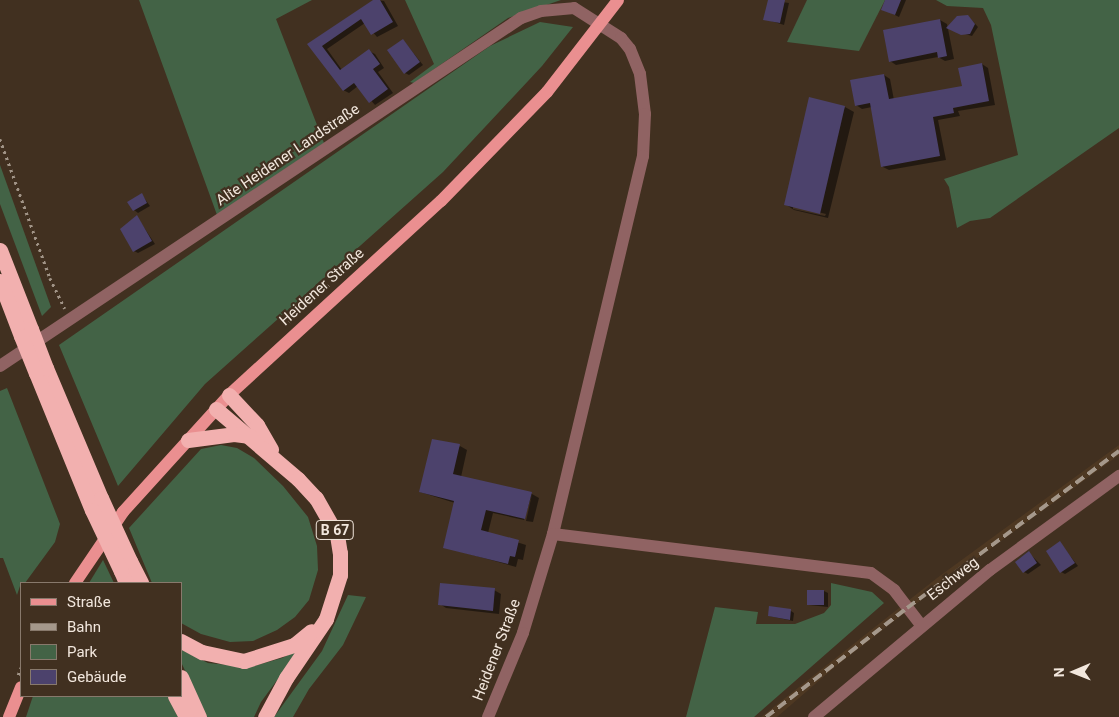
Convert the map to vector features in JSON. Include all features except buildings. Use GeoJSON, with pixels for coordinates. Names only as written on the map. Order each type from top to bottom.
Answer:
{"type":"FeatureCollection","features":[{"type":"Feature","properties":{"kind":"highway"},"geometry":{"type":"LineString","coordinates":[[0,250],[26,333]]}},
{"type":"Feature","properties":{"kind":"highway"},"geometry":{"type":"LineString","coordinates":[[0,281],[26,333],[125,572],[139,582]]}},
{"type":"Feature","properties":{"kind":"highway"},"geometry":{"type":"LineString","coordinates":[[229,395],[257,425],[277,459]]}},
{"type":"Feature","properties":{"kind":"highway"},"geometry":{"type":"LineString","coordinates":[[216,409],[277,459]]}},
{"type":"Feature","properties":{"kind":"highway"},"geometry":{"type":"LineString","coordinates":[[188,440],[234,434],[250,436]]}},
{"type":"Feature","properties":{"kind":"highway","name":"B 67"},"geometry":{"type":"LineString","coordinates":[[277,459],[316,498],[337,535],[340,575],[326,619]]}},
{"type":"Feature","properties":{"kind":"highway"},"geometry":{"type":"LineString","coordinates":[[182,642],[202,652],[244,660],[294,646],[326,619]]}},
{"type":"Feature","properties":{"kind":"highway"},"geometry":{"type":"LineString","coordinates":[[265,717],[286,678],[326,619]]}},
{"type":"Feature","properties":{"kind":"highway"},"geometry":{"type":"LineString","coordinates":[[182,679],[199,717]]}},
{"type":"Feature","properties":{"kind":"highway"},"geometry":{"type":"LineString","coordinates":[[176,697],[186,717]]}},
{"type":"Feature","properties":{"kind":"main road","name":"Heidener Straße"},"geometry":{"type":"LineString","coordinates":[[76,582],[123,512],[229,395],[442,201],[547,92],[618,0]]}},
{"type":"Feature","properties":{"kind":"main road"},"geometry":{"type":"LineString","coordinates":[[9,717],[20,690]]}},
{"type":"Feature","properties":{"kind":"street","name":"Alte Heidener Landstraße"},"geometry":{"type":"LineString","coordinates":[[0,366],[350,134],[502,28],[541,11],[574,4],[601,24]]}},
{"type":"Feature","properties":{"kind":"street","name":"Heidener Straße"},"geometry":{"type":"LineString","coordinates":[[488,717],[523,633],[553,534],[643,156],[645,114],[640,74],[630,49],[621,38],[601,24]]}},
{"type":"Feature","properties":{"kind":"street","name":"Eschweg"},"geometry":{"type":"LineString","coordinates":[[814,717],[921,625],[1119,476]]}},
{"type":"Feature","properties":{"kind":"street"},"geometry":{"type":"LineString","coordinates":[[553,534],[871,573],[894,590],[921,625]]}},
{"type":"Feature","properties":{"kind":"path"},"geometry":{"type":"LineString","coordinates":[[0,139],[50,278],[71,319]]}},
{"type":"Feature","properties":{"kind":"shaded area"},"geometry":{"type":"Polygon","coordinates":[[[1119,445],[1119,455],[942,584],[836,666],[777,717],[761,717],[937,578],[1119,445]]]}},
{"type":"Feature","properties":{"kind":"green space"},"geometry":{"type":"Polygon","coordinates":[[[139,0],[312,0],[276,19],[324,143],[217,215],[139,0]]]}},
{"type":"Feature","properties":{"kind":"green space"},"geometry":{"type":"Polygon","coordinates":[[[405,0],[561,0],[508,18],[414,83],[410,82],[434,64],[405,0]]]}},
{"type":"Feature","properties":{"kind":"green space"},"geometry":{"type":"Polygon","coordinates":[[[807,0],[885,0],[859,51],[787,42],[807,0]]]}},
{"type":"Feature","properties":{"kind":"green space"},"geometry":{"type":"Polygon","coordinates":[[[936,0],[1119,0],[1119,128],[990,218],[970,221],[957,228],[949,187],[944,179],[1018,155],[991,25],[983,8],[947,6],[936,0]]]}},
{"type":"Feature","properties":{"kind":"green space"},"geometry":{"type":"Polygon","coordinates":[[[540,22],[573,27],[542,66],[443,172],[205,384],[118,486],[59,345],[490,46],[540,22]]]}},
{"type":"Feature","properties":{"kind":"green space"},"geometry":{"type":"Polygon","coordinates":[[[0,165],[51,307],[42,316],[0,204],[0,165]]]}},
{"type":"Feature","properties":{"kind":"green space"},"geometry":{"type":"Polygon","coordinates":[[[7,388],[60,524],[55,542],[26,582],[20,582],[17,595],[3,558],[0,558],[0,391],[7,388]]]}},
{"type":"Feature","properties":{"kind":"green space"},"geometry":{"type":"Polygon","coordinates":[[[221,445],[237,448],[254,458],[283,486],[308,517],[317,546],[318,570],[309,600],[295,617],[277,630],[253,641],[230,642],[201,634],[182,624],[182,582],[152,582],[129,528],[201,449],[221,445]]]}},
{"type":"Feature","properties":{"kind":"green space"},"geometry":{"type":"Polygon","coordinates":[[[103,560],[114,582],[90,582],[103,560]]]}},
{"type":"Feature","properties":{"kind":"green space"},"geometry":{"type":"Polygon","coordinates":[[[831,583],[872,592],[884,603],[754,717],[686,717],[715,607],[758,612],[756,624],[795,624],[824,613],[831,605],[831,583]]]}},
{"type":"Feature","properties":{"kind":"green space"},"geometry":{"type":"Polygon","coordinates":[[[348,595],[366,597],[343,645],[309,689],[293,717],[274,717],[322,651],[348,595]]]}},
{"type":"Feature","properties":{"kind":"green space"},"geometry":{"type":"Polygon","coordinates":[[[300,649],[261,702],[254,717],[207,717],[182,664],[182,650],[208,663],[250,667],[282,658],[300,649]]]}},
{"type":"Feature","properties":{"kind":"green space"},"geometry":{"type":"Polygon","coordinates":[[[33,697],[168,697],[178,717],[26,717],[33,697]]]}},
{"type":"Feature","properties":{"kind":"railway"},"geometry":{"type":"LineString","coordinates":[[766,717],[907,608],[1119,451]]}}]}
